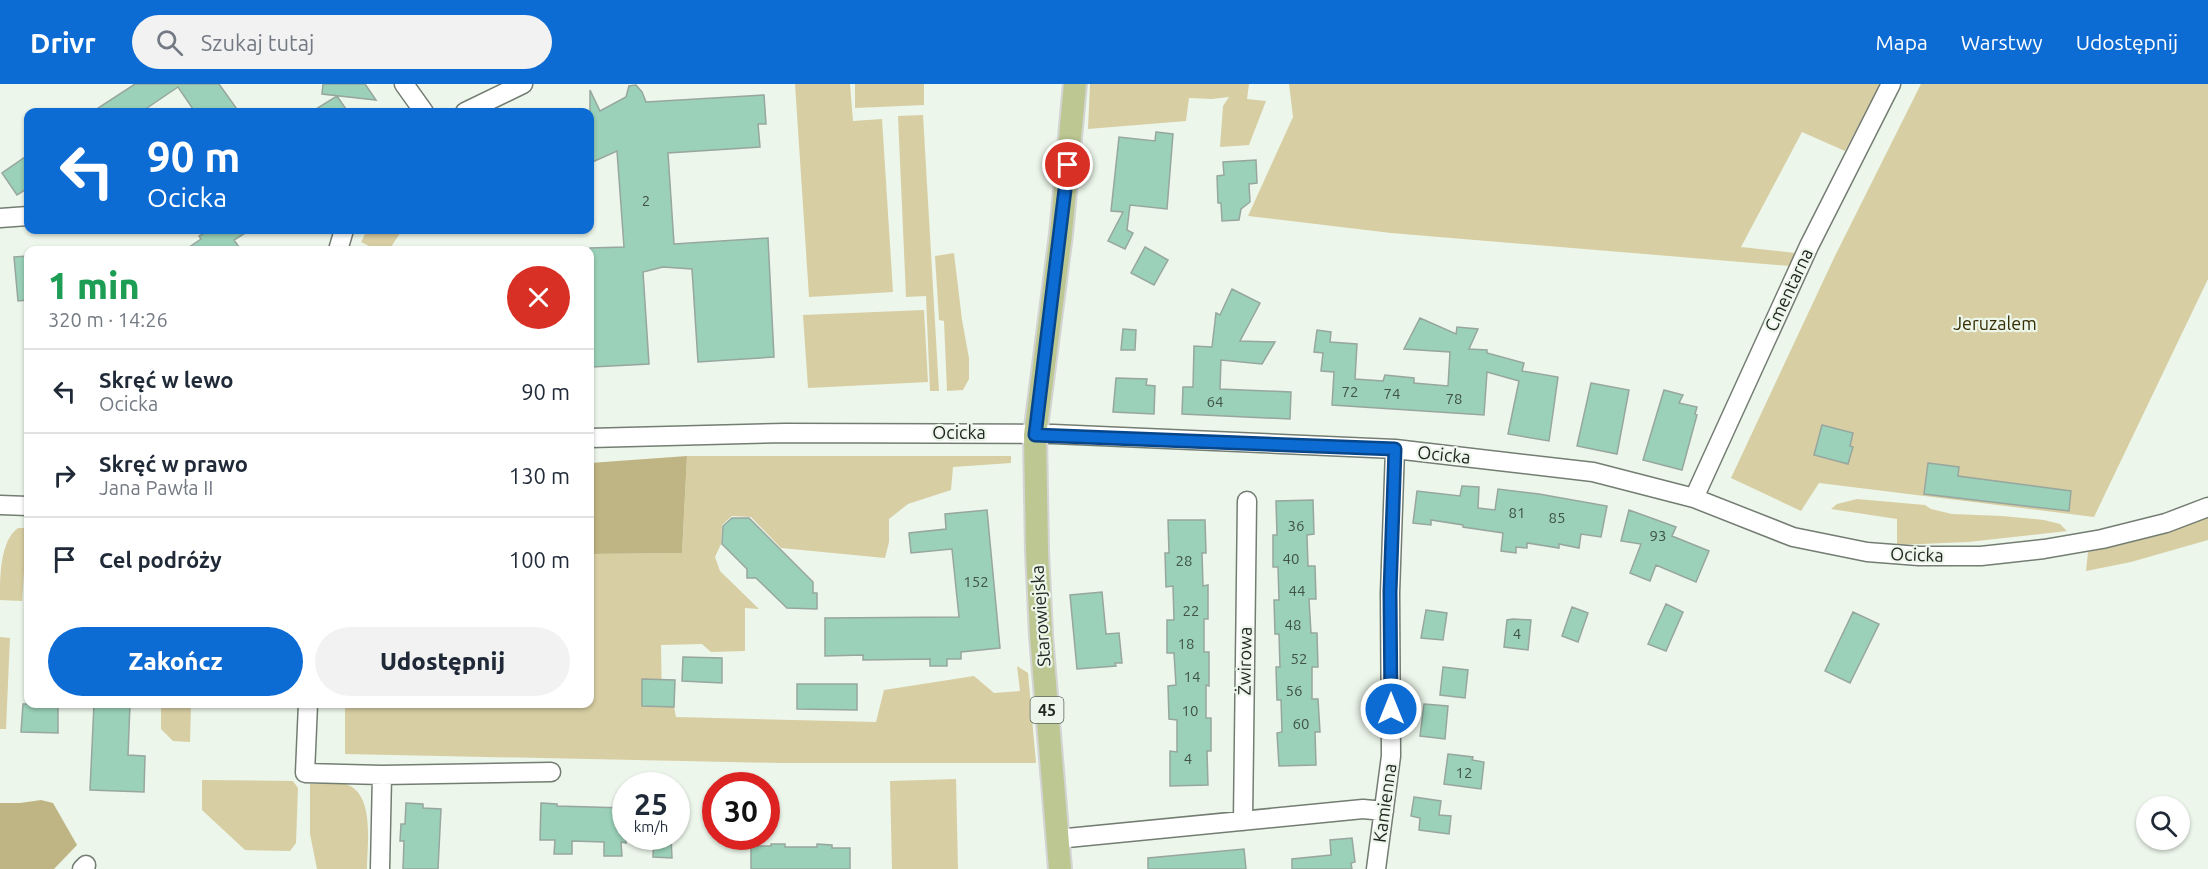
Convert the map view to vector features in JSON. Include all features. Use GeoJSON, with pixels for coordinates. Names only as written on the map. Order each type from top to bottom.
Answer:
{"type":"FeatureCollection","features":[{"type":"Feature","properties":{"kind":"main road","name":"45"},"geometry":{"type":"LineString","coordinates":[[1035,435],[1060,234],[1075,84]]}},
{"type":"Feature","properties":{"kind":"main road","name":"Starowiejska"},"geometry":{"type":"LineString","coordinates":[[1035,435],[1041,634],[1060,869]]}},
{"type":"Feature","properties":{"kind":"street"},"geometry":{"type":"LineString","coordinates":[[404,84],[421,108]]}},
{"type":"Feature","properties":{"kind":"street"},"geometry":{"type":"LineString","coordinates":[[473,108],[523,84]]}},
{"type":"Feature","properties":{"kind":"street","name":"Cmentarna"},"geometry":{"type":"LineString","coordinates":[[1694,498],[1809,246],[1891,84]]}},
{"type":"Feature","properties":{"kind":"street"},"geometry":{"type":"LineString","coordinates":[[0,218],[24,216]]}},
{"type":"Feature","properties":{"kind":"street","name":"Ocicka"},"geometry":{"type":"LineString","coordinates":[[594,438],[785,433],[1035,435],[1395,449],[1593,472],[1694,498],[1793,537],[1867,552],[1919,556],[1981,556],[2054,548],[2166,523],[2208,507]]}},
{"type":"Feature","properties":{"kind":"street","name":"Kamienna"},"geometry":{"type":"LineString","coordinates":[[1376,869],[1391,756],[1390,592],[1395,449]]}},
{"type":"Feature","properties":{"kind":"street","name":"Żwirowa"},"geometry":{"type":"LineString","coordinates":[[1243,821],[1247,501]]}},
{"type":"Feature","properties":{"kind":"street"},"geometry":{"type":"LineString","coordinates":[[0,505],[24,506]]}},
{"type":"Feature","properties":{"kind":"street"},"geometry":{"type":"LineString","coordinates":[[308,708],[305,773],[382,775],[551,772]]}},
{"type":"Feature","properties":{"kind":"street"},"geometry":{"type":"LineString","coordinates":[[380,869],[382,775]]}},
{"type":"Feature","properties":{"kind":"street"},"geometry":{"type":"LineString","coordinates":[[1057,839],[1363,809],[1384,811]]}},
{"type":"Feature","properties":{"kind":"green space"},"geometry":{"type":"Polygon","coordinates":[[[795,84],[850,84],[853,121],[882,119],[893,292],[809,297],[795,84]]]}},
{"type":"Feature","properties":{"kind":"green space"},"geometry":{"type":"Polygon","coordinates":[[[855,84],[924,84],[924,105],[855,108],[855,84]]]}},
{"type":"Feature","properties":{"kind":"green space"},"geometry":{"type":"Polygon","coordinates":[[[1090,84],[1249,84],[1247,99],[1266,101],[1249,145],[1220,147],[1223,106],[1229,97],[1189,98],[1186,121],[1088,129],[1090,84]]]}},
{"type":"Feature","properties":{"kind":"green space"},"geometry":{"type":"Polygon","coordinates":[[[1289,84],[1880,84],[1845,151],[1802,132],[1741,247],[1795,253],[1790,266],[1391,233],[1248,216],[1293,117],[1289,84]]]}},
{"type":"Feature","properties":{"kind":"green space","name":"Jeruzalem"},"geometry":{"type":"Polygon","coordinates":[[[1921,84],[2208,84],[2208,279],[2094,517],[1819,483],[1801,511],[1731,478],[1834,258],[1921,84]]]}},
{"type":"Feature","properties":{"kind":"green space"},"geometry":{"type":"Polygon","coordinates":[[[923,115],[939,391],[930,391],[926,296],[906,297],[898,116],[923,115]]]}},
{"type":"Feature","properties":{"kind":"green space"},"geometry":{"type":"Polygon","coordinates":[[[365,234],[399,234],[392,246],[369,246],[361,242],[365,234]]]}},
{"type":"Feature","properties":{"kind":"green space"},"geometry":{"type":"Polygon","coordinates":[[[954,253],[969,358],[969,379],[963,390],[947,391],[944,321],[939,320],[935,256],[954,253]]]}},
{"type":"Feature","properties":{"kind":"green space"},"geometry":{"type":"Polygon","coordinates":[[[924,310],[928,382],[808,388],[803,315],[924,310]]]}},
{"type":"Feature","properties":{"kind":"green space"},"geometry":{"type":"Polygon","coordinates":[[[687,456],[1011,456],[1011,463],[953,467],[951,490],[908,504],[889,519],[889,542],[885,558],[781,548],[751,517],[732,516],[722,525],[721,544],[715,557],[720,571],[759,609],[745,608],[745,651],[711,652],[702,644],[661,645],[662,707],[674,707],[676,717],[876,722],[884,690],[974,676],[994,693],[1020,691],[1017,666],[1028,673],[1036,763],[782,763],[345,754],[345,708],[594,708],[594,554],[682,553],[687,456]]]}},
{"type":"Feature","properties":{"kind":"green space"},"geometry":{"type":"Polygon","coordinates":[[[1857,499],[1925,505],[1931,509],[1952,514],[2044,520],[2060,524],[2067,531],[1968,542],[1897,545],[1897,519],[1831,509],[1837,504],[1857,499]]]}},
{"type":"Feature","properties":{"kind":"green space"},"geometry":{"type":"Polygon","coordinates":[[[2208,518],[2208,540],[2131,562],[2086,571],[2088,552],[2136,541],[2208,518]]]}},
{"type":"Feature","properties":{"kind":"green space"},"geometry":{"type":"Polygon","coordinates":[[[18,528],[24,528],[22,601],[0,600],[2,560],[12,534],[18,528]]]}},
{"type":"Feature","properties":{"kind":"green space"},"geometry":{"type":"Polygon","coordinates":[[[0,637],[10,638],[6,729],[0,729],[0,637]]]}},
{"type":"Feature","properties":{"kind":"green space"},"geometry":{"type":"Polygon","coordinates":[[[161,708],[191,708],[190,742],[173,741],[161,729],[161,708]]]}},
{"type":"Feature","properties":{"kind":"green space"},"geometry":{"type":"Polygon","coordinates":[[[956,779],[958,869],[892,869],[890,781],[956,779]]]}},
{"type":"Feature","properties":{"kind":"green space"},"geometry":{"type":"Polygon","coordinates":[[[202,780],[293,781],[298,788],[296,843],[290,851],[245,850],[202,810],[202,780]]]}},
{"type":"Feature","properties":{"kind":"green space"},"geometry":{"type":"Polygon","coordinates":[[[310,784],[344,784],[357,791],[366,810],[368,822],[367,869],[317,869],[310,834],[310,784]]]}},
{"type":"Feature","properties":{"kind":"shaded area"},"geometry":{"type":"Polygon","coordinates":[[[687,456],[682,553],[594,554],[594,463],[687,456]]]}},
{"type":"Feature","properties":{"kind":"shaded area"},"geometry":{"type":"Polygon","coordinates":[[[41,800],[53,803],[77,845],[54,869],[0,869],[0,803],[41,800]]]}},
{"type":"Feature","properties":{"kind":"building"},"geometry":{"type":"Polygon","coordinates":[[[135,84],[219,84],[236,108],[192,108],[178,87],[147,108],[98,108],[135,84]]]}},
{"type":"Feature","properties":{"kind":"building"},"geometry":{"type":"Polygon","coordinates":[[[323,84],[365,84],[376,100],[322,94],[323,84]]]}},
{"type":"Feature","properties":{"kind":"building"},"geometry":{"type":"Polygon","coordinates":[[[636,85],[646,102],[764,95],[766,124],[758,124],[760,147],[668,153],[674,244],[768,238],[774,357],[698,362],[692,269],[663,267],[643,272],[649,364],[594,367],[594,248],[624,247],[617,151],[594,161],[594,108],[590,108],[590,90],[600,111],[626,97],[629,86],[636,85]]]}},
{"type":"Feature","properties":{"kind":"building"},"geometry":{"type":"Polygon","coordinates":[[[337,96],[345,108],[318,108],[337,96]]]}},
{"type":"Feature","properties":{"kind":"building"},"geometry":{"type":"Polygon","coordinates":[[[1156,132],[1173,134],[1167,209],[1130,205],[1127,230],[1133,233],[1125,249],[1108,241],[1123,212],[1111,211],[1119,137],[1155,141],[1156,132]]]}},
{"type":"Feature","properties":{"kind":"building"},"geometry":{"type":"Polygon","coordinates":[[[24,158],[24,191],[17,195],[2,173],[24,158]]]}},
{"type":"Feature","properties":{"kind":"building"},"geometry":{"type":"Polygon","coordinates":[[[1256,160],[1257,183],[1249,184],[1250,202],[1241,209],[1239,220],[1222,221],[1221,203],[1218,203],[1217,176],[1224,175],[1223,162],[1256,160]]]}},
{"type":"Feature","properties":{"kind":"building"},"geometry":{"type":"Polygon","coordinates":[[[203,234],[244,234],[234,240],[238,246],[191,246],[201,239],[199,236],[203,234]]]}},
{"type":"Feature","properties":{"kind":"building"},"geometry":{"type":"Polygon","coordinates":[[[1145,247],[1168,260],[1154,285],[1131,273],[1145,247]]]}},
{"type":"Feature","properties":{"kind":"building"},"geometry":{"type":"Polygon","coordinates":[[[24,256],[24,300],[18,301],[14,257],[24,256]]]}},
{"type":"Feature","properties":{"kind":"building"},"geometry":{"type":"Polygon","coordinates":[[[1232,289],[1260,303],[1240,341],[1275,342],[1262,364],[1221,360],[1220,389],[1291,392],[1290,419],[1182,414],[1183,387],[1193,387],[1194,346],[1212,347],[1216,313],[1220,315],[1232,289]]]}},
{"type":"Feature","properties":{"kind":"building"},"geometry":{"type":"Polygon","coordinates":[[[1420,318],[1456,334],[1457,327],[1478,329],[1469,349],[1487,350],[1487,353],[1524,363],[1522,371],[1558,377],[1549,441],[1508,434],[1519,381],[1487,372],[1484,415],[1332,405],[1334,372],[1321,371],[1323,353],[1314,352],[1317,330],[1331,332],[1330,342],[1357,344],[1355,379],[1383,381],[1385,375],[1414,378],[1414,383],[1448,386],[1450,352],[1404,349],[1420,318]]]}},
{"type":"Feature","properties":{"kind":"building"},"geometry":{"type":"Polygon","coordinates":[[[1123,329],[1136,330],[1135,350],[1121,350],[1123,329]]]}},
{"type":"Feature","properties":{"kind":"building"},"geometry":{"type":"Polygon","coordinates":[[[1116,378],[1147,379],[1146,385],[1155,386],[1154,414],[1113,412],[1116,378]]]}},
{"type":"Feature","properties":{"kind":"building"},"geometry":{"type":"Polygon","coordinates":[[[1591,383],[1629,390],[1617,454],[1577,446],[1591,383]]]}},
{"type":"Feature","properties":{"kind":"building"},"geometry":{"type":"Polygon","coordinates":[[[1664,390],[1683,395],[1679,403],[1697,407],[1695,414],[1697,415],[1682,470],[1643,460],[1664,390]]]}},
{"type":"Feature","properties":{"kind":"building"},"geometry":{"type":"Polygon","coordinates":[[[1822,425],[1853,433],[1850,446],[1853,447],[1848,464],[1814,455],[1822,425]]]}},
{"type":"Feature","properties":{"kind":"building"},"geometry":{"type":"Polygon","coordinates":[[[1928,463],[1959,467],[1958,476],[2071,491],[2069,511],[1924,494],[1928,463]]]}},
{"type":"Feature","properties":{"kind":"building"},"geometry":{"type":"Polygon","coordinates":[[[1462,486],[1479,487],[1478,508],[1495,510],[1498,489],[1607,506],[1601,537],[1581,534],[1579,548],[1559,544],[1559,548],[1527,543],[1527,548],[1516,547],[1516,553],[1501,551],[1503,533],[1431,520],[1431,525],[1413,523],[1417,491],[1460,496],[1462,486]]]}},
{"type":"Feature","properties":{"kind":"building"},"geometry":{"type":"Polygon","coordinates":[[[1313,500],[1314,534],[1307,535],[1308,566],[1315,566],[1316,599],[1309,599],[1311,633],[1317,633],[1318,667],[1312,667],[1312,699],[1318,699],[1320,732],[1315,732],[1316,765],[1279,766],[1277,733],[1282,732],[1281,700],[1277,700],[1276,667],[1280,667],[1279,634],[1275,634],[1274,600],[1279,600],[1278,567],[1273,567],[1273,535],[1277,535],[1276,501],[1313,500]]]}},
{"type":"Feature","properties":{"kind":"building"},"geometry":{"type":"Polygon","coordinates":[[[987,510],[1000,648],[961,652],[961,659],[947,659],[947,666],[930,666],[930,659],[863,660],[863,655],[825,656],[825,618],[959,617],[952,549],[911,553],[909,533],[946,529],[945,514],[987,510]]]}},
{"type":"Feature","properties":{"kind":"building"},"geometry":{"type":"Polygon","coordinates":[[[1629,510],[1676,527],[1672,536],[1709,551],[1696,582],[1656,565],[1650,581],[1630,573],[1641,544],[1621,541],[1629,510]]]}},
{"type":"Feature","properties":{"kind":"building"},"geometry":{"type":"Polygon","coordinates":[[[732,518],[749,518],[813,582],[813,593],[817,593],[817,609],[787,608],[756,578],[747,578],[747,569],[722,544],[723,526],[732,518]]]}},
{"type":"Feature","properties":{"kind":"building"},"geometry":{"type":"Polygon","coordinates":[[[1168,520],[1205,520],[1206,553],[1202,553],[1203,586],[1208,585],[1208,619],[1204,619],[1204,652],[1209,652],[1206,718],[1211,718],[1211,751],[1207,751],[1208,785],[1170,786],[1170,751],[1177,752],[1177,720],[1169,719],[1168,686],[1176,685],[1174,653],[1167,653],[1167,620],[1174,620],[1173,586],[1166,587],[1165,553],[1169,553],[1168,520]]]}},
{"type":"Feature","properties":{"kind":"building"},"geometry":{"type":"Polygon","coordinates":[[[1102,592],[1106,634],[1119,633],[1122,663],[1115,663],[1116,666],[1077,669],[1070,595],[1102,592]]]}},
{"type":"Feature","properties":{"kind":"building"},"geometry":{"type":"Polygon","coordinates":[[[1666,604],[1683,612],[1666,651],[1648,644],[1666,604]]]}},
{"type":"Feature","properties":{"kind":"building"},"geometry":{"type":"Polygon","coordinates":[[[1572,607],[1588,613],[1578,642],[1562,636],[1572,607]]]}},
{"type":"Feature","properties":{"kind":"building"},"geometry":{"type":"Polygon","coordinates":[[[1426,610],[1447,613],[1443,640],[1421,638],[1426,610]]]}},
{"type":"Feature","properties":{"kind":"building"},"geometry":{"type":"Polygon","coordinates":[[[1853,612],[1879,624],[1850,683],[1825,671],[1853,612]]]}},
{"type":"Feature","properties":{"kind":"building"},"geometry":{"type":"Polygon","coordinates":[[[1507,620],[1531,620],[1528,650],[1504,647],[1507,620]]]}},
{"type":"Feature","properties":{"kind":"building"},"geometry":{"type":"Polygon","coordinates":[[[683,657],[722,658],[722,683],[682,681],[683,657]]]}},
{"type":"Feature","properties":{"kind":"building"},"geometry":{"type":"Polygon","coordinates":[[[1443,667],[1468,670],[1465,698],[1440,695],[1443,667]]]}},
{"type":"Feature","properties":{"kind":"building"},"geometry":{"type":"Polygon","coordinates":[[[642,679],[675,680],[674,707],[642,706],[642,679]]]}},
{"type":"Feature","properties":{"kind":"building"},"geometry":{"type":"Polygon","coordinates":[[[797,684],[857,684],[857,710],[797,709],[797,684]]]}},
{"type":"Feature","properties":{"kind":"building"},"geometry":{"type":"Polygon","coordinates":[[[23,704],[24,708],[58,708],[58,733],[21,732],[23,704]]]}},
{"type":"Feature","properties":{"kind":"building"},"geometry":{"type":"Polygon","coordinates":[[[1424,704],[1448,706],[1445,739],[1420,736],[1424,704]]]}},
{"type":"Feature","properties":{"kind":"building"},"geometry":{"type":"Polygon","coordinates":[[[94,708],[130,708],[128,755],[145,756],[144,792],[90,790],[94,708]]]}},
{"type":"Feature","properties":{"kind":"building"},"geometry":{"type":"Polygon","coordinates":[[[1448,754],[1473,757],[1472,760],[1484,762],[1481,789],[1444,784],[1448,754]]]}},
{"type":"Feature","properties":{"kind":"building"},"geometry":{"type":"Polygon","coordinates":[[[1414,797],[1441,801],[1439,815],[1451,816],[1449,834],[1419,830],[1420,818],[1411,816],[1414,797]]]}},
{"type":"Feature","properties":{"kind":"building"},"geometry":{"type":"Polygon","coordinates":[[[406,803],[423,804],[423,808],[441,809],[438,869],[403,869],[404,841],[400,841],[401,824],[405,824],[406,803]]]}},
{"type":"Feature","properties":{"kind":"building"},"geometry":{"type":"Polygon","coordinates":[[[541,803],[557,804],[557,806],[612,808],[612,850],[622,850],[622,856],[604,856],[604,842],[572,841],[572,854],[554,854],[555,840],[540,840],[541,803]]]}},
{"type":"Feature","properties":{"kind":"building"},"geometry":{"type":"Polygon","coordinates":[[[1352,838],[1355,862],[1351,863],[1352,869],[1292,869],[1292,859],[1331,855],[1330,840],[1352,838]]]}},
{"type":"Feature","properties":{"kind":"building"},"geometry":{"type":"Polygon","coordinates":[[[780,844],[785,844],[785,847],[817,847],[817,844],[832,845],[832,848],[850,848],[850,869],[751,869],[751,850],[780,850],[780,844]]]}},
{"type":"Feature","properties":{"kind":"building"},"geometry":{"type":"Polygon","coordinates":[[[1244,849],[1246,869],[1148,869],[1148,858],[1244,849]]]}},
{"type":"Feature","properties":{"kind":"building"},"geometry":{"type":"Polygon","coordinates":[[[653,850],[672,850],[672,858],[653,857],[653,850]]]}},
{"type":"Feature","properties":{"kind":"route"},"geometry":{"type":"LineString","coordinates":[[1068,165],[1035,435],[1395,449],[1390,592],[1391,709]]}}]}
